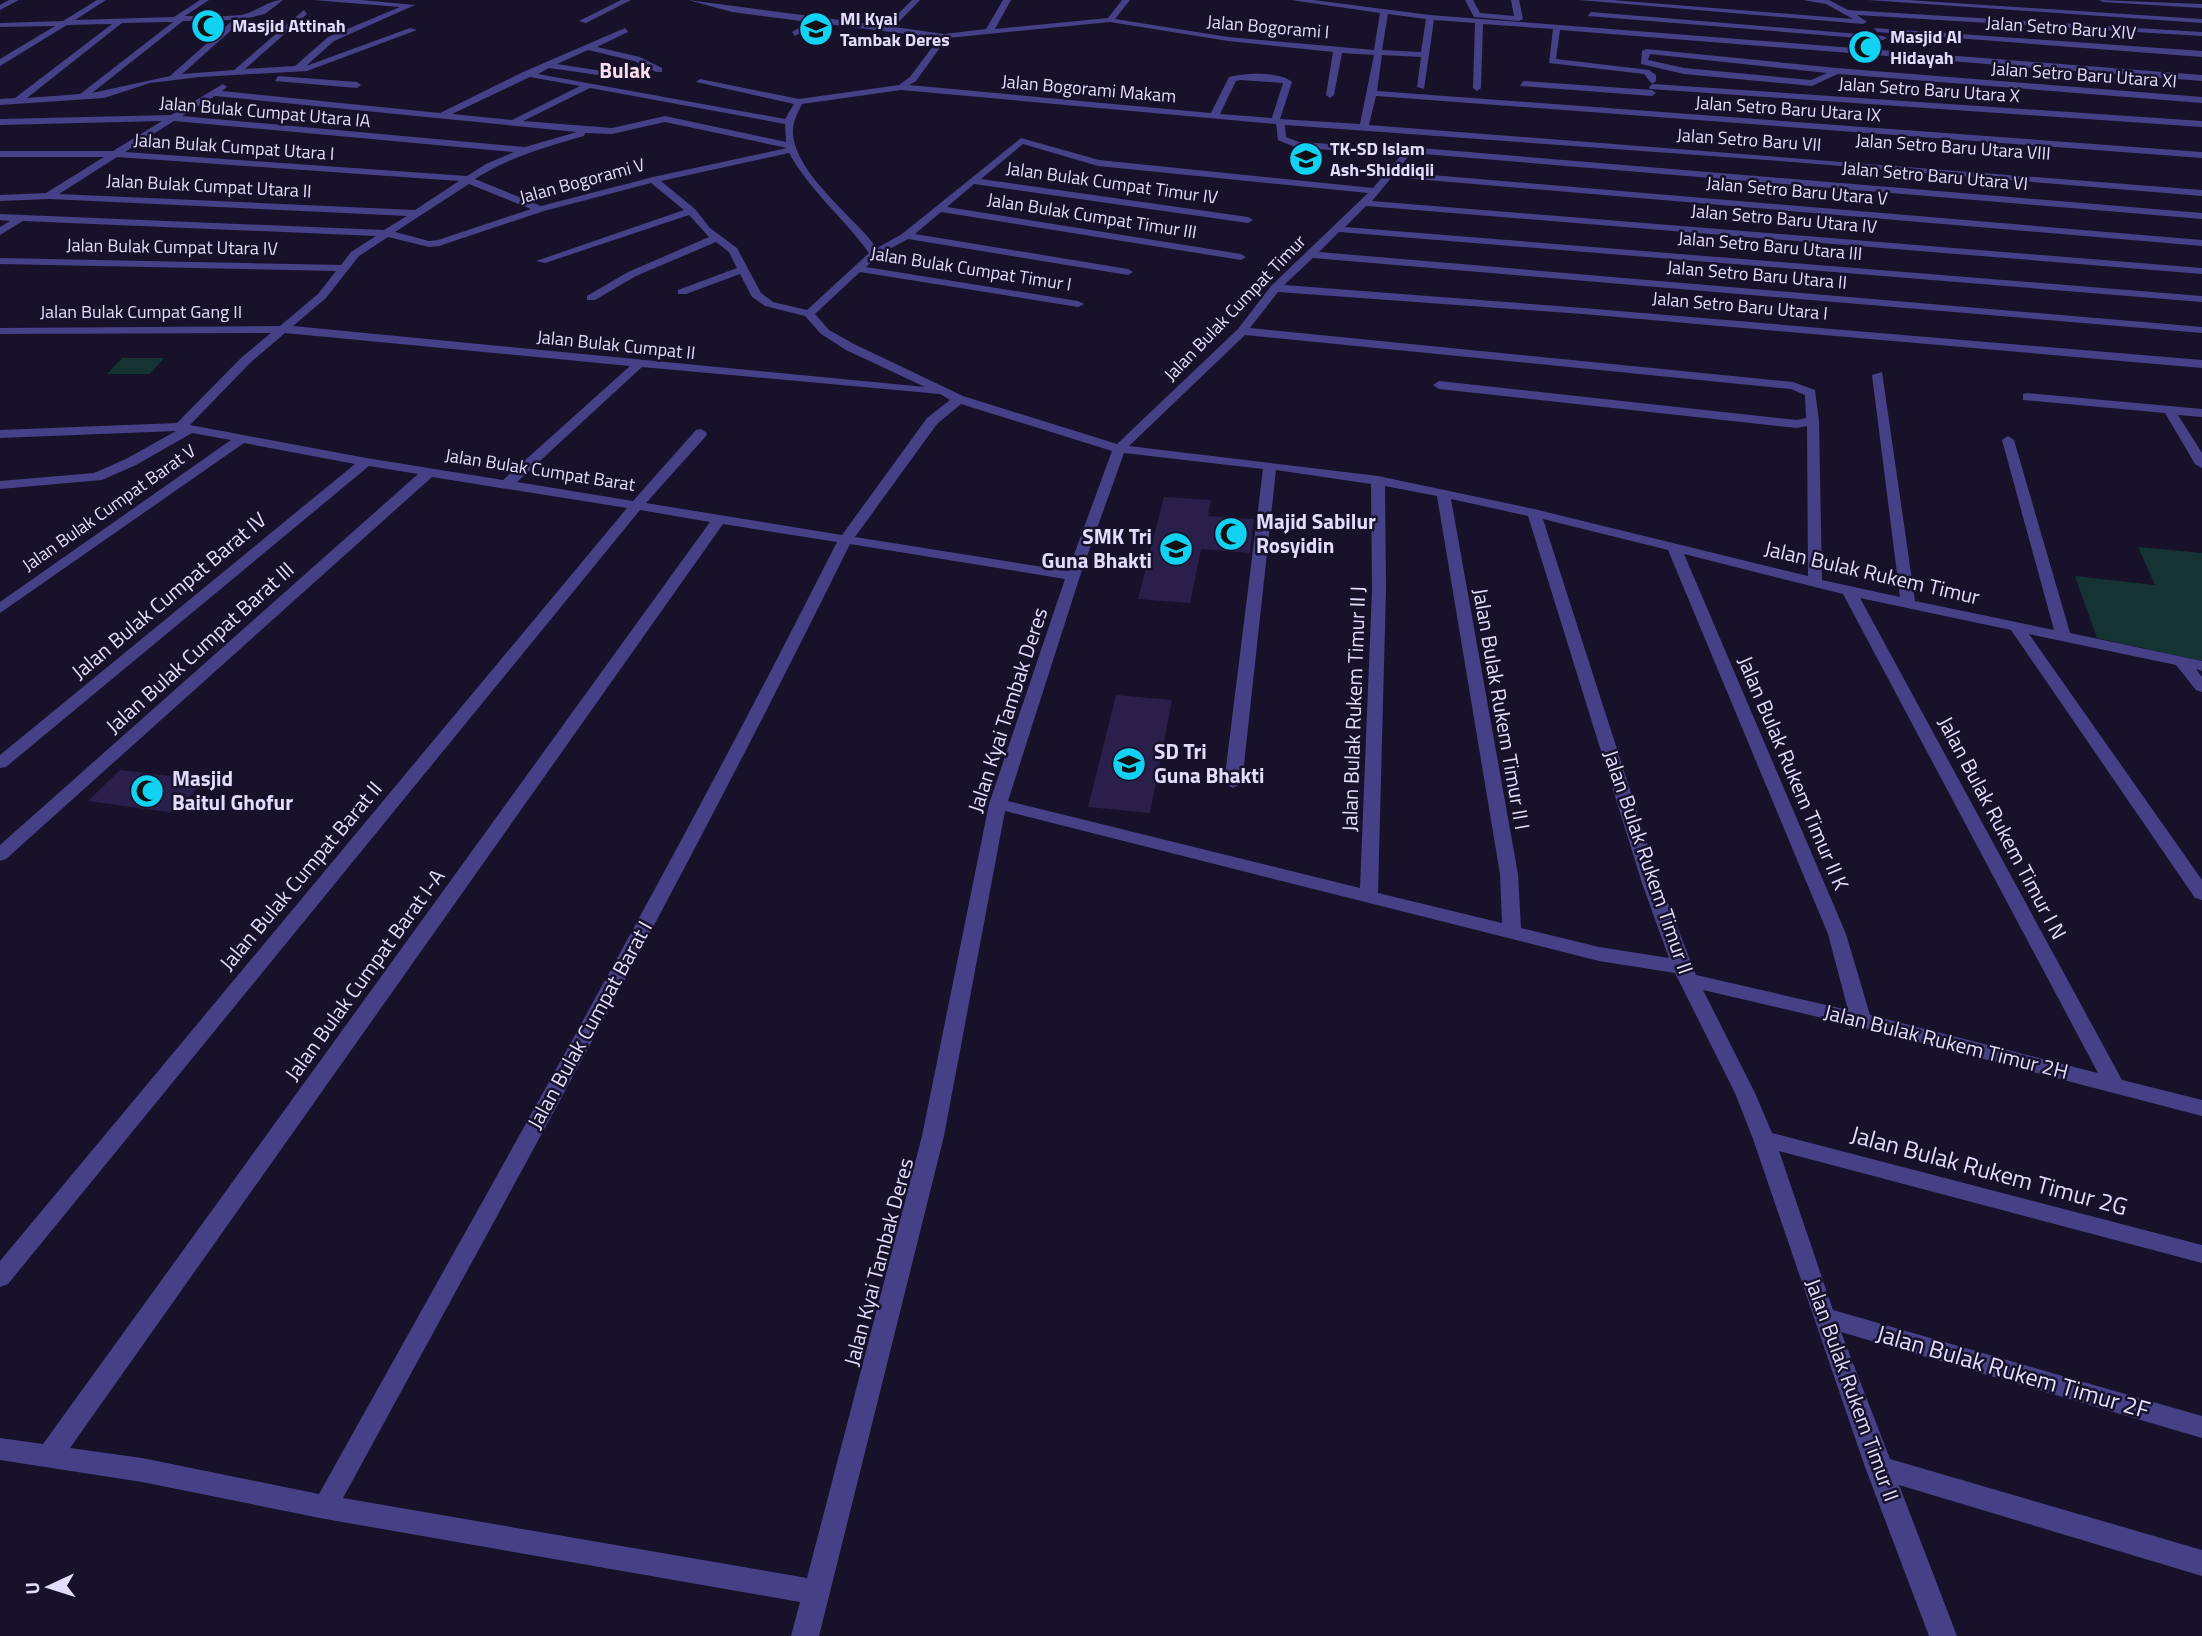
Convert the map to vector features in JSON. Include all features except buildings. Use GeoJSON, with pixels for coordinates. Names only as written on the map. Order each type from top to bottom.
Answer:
{"type":"FeatureCollection","features":[{"type":"Feature","properties":{"kind":"street"},"geometry":{"type":"LineString","coordinates":[[0,8],[15,0]]}},
{"type":"Feature","properties":{"kind":"street"},"geometry":{"type":"LineString","coordinates":[[0,63],[103,0]]}},
{"type":"Feature","properties":{"kind":"street"},"geometry":{"type":"LineString","coordinates":[[82,97],[205,0]]}},
{"type":"Feature","properties":{"kind":"street"},"geometry":{"type":"LineString","coordinates":[[0,25],[241,18],[262,12],[279,0]]}},
{"type":"Feature","properties":{"kind":"street"},"geometry":{"type":"LineString","coordinates":[[298,69],[302,62],[331,39],[412,5],[317,0]]}},
{"type":"Feature","properties":{"kind":"street"},"geometry":{"type":"LineString","coordinates":[[583,21],[627,0]]}},
{"type":"Feature","properties":{"kind":"street"},"geometry":{"type":"LineString","coordinates":[[692,0],[715,8],[944,36],[912,79],[901,87],[799,102],[700,82]]}},
{"type":"Feature","properties":{"kind":"street"},"geometry":{"type":"LineString","coordinates":[[715,8],[737,0]]}},
{"type":"Feature","properties":{"kind":"street"},"geometry":{"type":"LineString","coordinates":[[888,29],[916,0]]}},
{"type":"Feature","properties":{"kind":"street"},"geometry":{"type":"LineString","coordinates":[[989,32],[1007,0]]}},
{"type":"Feature","properties":{"kind":"street"},"geometry":{"type":"LineString","coordinates":[[1111,20],[1126,0]]}},
{"type":"Feature","properties":{"kind":"street","name":"Jalan Bogorami I"},"geometry":{"type":"LineString","coordinates":[[1295,0],[1430,17],[1476,17]]}},
{"type":"Feature","properties":{"kind":"street"},"geometry":{"type":"LineString","coordinates":[[1469,0],[1476,17],[1477,88]]}},
{"type":"Feature","properties":{"kind":"street"},"geometry":{"type":"LineString","coordinates":[[1476,17],[1520,19],[1515,0]]}},
{"type":"Feature","properties":{"kind":"street"},"geometry":{"type":"LineString","coordinates":[[1573,0],[1577,9]]}},
{"type":"Feature","properties":{"kind":"street"},"geometry":{"type":"LineString","coordinates":[[1583,0],[1598,29]]}},
{"type":"Feature","properties":{"kind":"street"},"geometry":{"type":"LineString","coordinates":[[1583,0],[1865,22]]}},
{"type":"Feature","properties":{"kind":"street"},"geometry":{"type":"LineString","coordinates":[[1807,0],[1828,1],[1877,30],[1885,41]]}},
{"type":"Feature","properties":{"kind":"street"},"geometry":{"type":"LineString","coordinates":[[1872,0],[2202,21]]}},
{"type":"Feature","properties":{"kind":"street"},"geometry":{"type":"LineString","coordinates":[[2103,0],[2202,6]]}},
{"type":"Feature","properties":{"kind":"street"},"geometry":{"type":"LineString","coordinates":[[0,232],[47,196],[213,93],[239,74],[304,12]]}},
{"type":"Feature","properties":{"kind":"street"},"geometry":{"type":"LineString","coordinates":[[1364,127],[1384,12]]}},
{"type":"Feature","properties":{"kind":"street"},"geometry":{"type":"LineString","coordinates":[[1848,12],[2202,34]]}},
{"type":"Feature","properties":{"kind":"street"},"geometry":{"type":"LineString","coordinates":[[1591,14],[2202,69]]}},
{"type":"Feature","properties":{"kind":"street"},"geometry":{"type":"LineString","coordinates":[[1421,87],[1430,17]]}},
{"type":"Feature","properties":{"kind":"street"},"geometry":{"type":"LineString","coordinates":[[1476,17],[1867,53],[2202,78]]}},
{"type":"Feature","properties":{"kind":"street"},"geometry":{"type":"LineString","coordinates":[[173,77],[241,18]]}},
{"type":"Feature","properties":{"kind":"street"},"geometry":{"type":"LineString","coordinates":[[795,34],[818,20]]}},
{"type":"Feature","properties":{"kind":"street","name":"Jalan Bogorami I"},"geometry":{"type":"LineString","coordinates":[[944,36],[1111,20],[1190,36],[1425,55]]}},
{"type":"Feature","properties":{"kind":"street"},"geometry":{"type":"LineString","coordinates":[[17,101],[119,22]]}},
{"type":"Feature","properties":{"kind":"street"},"geometry":{"type":"LineString","coordinates":[[1558,26],[1552,61],[1646,72],[1652,75],[1653,90],[1649,114]]}},
{"type":"Feature","properties":{"kind":"street"},"geometry":{"type":"LineString","coordinates":[[1,102],[104,95],[149,81],[173,77],[313,67],[414,30]]}},
{"type":"Feature","properties":{"kind":"street"},"geometry":{"type":"LineString","coordinates":[[443,115],[625,30]]}},
{"type":"Feature","properties":{"kind":"street","name":"Jalan Setro Baru XIV"},"geometry":{"type":"LineString","coordinates":[[1877,30],[2202,54]]}},
{"type":"Feature","properties":{"kind":"street"},"geometry":{"type":"LineString","coordinates":[[1647,33],[1644,62],[1684,71],[1812,83],[1867,53]]}},
{"type":"Feature","properties":{"kind":"street"},"geometry":{"type":"LineString","coordinates":[[1878,52],[1885,41]]}},
{"type":"Feature","properties":{"kind":"street"},"geometry":{"type":"LineString","coordinates":[[590,47],[650,63],[659,70]]}},
{"type":"Feature","properties":{"kind":"street"},"geometry":{"type":"LineString","coordinates":[[1330,95],[1338,50]]}},
{"type":"Feature","properties":{"kind":"street","name":"Jalan Setro Baru Utara XI"},"geometry":{"type":"LineString","coordinates":[[1646,51],[1837,71],[2202,100]]}},
{"type":"Feature","properties":{"kind":"street"},"geometry":{"type":"LineString","coordinates":[[546,65],[602,74]]}},
{"type":"Feature","properties":{"kind":"street"},"geometry":{"type":"LineString","coordinates":[[239,74],[357,85]]}},
{"type":"Feature","properties":{"kind":"street"},"geometry":{"type":"LineString","coordinates":[[526,74],[789,122]]}},
{"type":"Feature","properties":{"kind":"street"},"geometry":{"type":"LineString","coordinates":[[1216,115],[1232,79],[1240,76],[1283,79],[1288,82],[1277,122],[1281,138],[1287,143],[1332,147]]}},
{"type":"Feature","properties":{"kind":"street","name":"Jalan Setro Baru Utara X"},"geometry":{"type":"LineString","coordinates":[[1523,84],[2202,124]]}},
{"type":"Feature","properties":{"kind":"street"},"geometry":{"type":"LineString","coordinates":[[515,122],[590,85]]}},
{"type":"Feature","properties":{"kind":"street","name":"Jalan Bogorami Makam"},"geometry":{"type":"LineString","coordinates":[[901,87],[1293,123]]}},
{"type":"Feature","properties":{"kind":"street"},"geometry":{"type":"LineString","coordinates":[[213,93],[591,131],[612,131],[665,119],[791,148]]}},
{"type":"Feature","properties":{"kind":"street","name":"Jalan Setro Baru Utara IX"},"geometry":{"type":"LineString","coordinates":[[1372,93],[2202,155]]}},
{"type":"Feature","properties":{"kind":"street"},"geometry":{"type":"LineString","coordinates":[[799,102],[790,112],[791,148],[816,188],[852,223],[876,253]]}},
{"type":"Feature","properties":{"kind":"street","name":"Jalan Setro Baru Utara VIII"},"geometry":{"type":"LineString","coordinates":[[1366,116],[2202,182]]}},
{"type":"Feature","properties":{"kind":"street","name":"Jalan Bulak Cumpat Utara IA"},"geometry":{"type":"LineString","coordinates":[[0,122],[169,118],[527,150]]}},
{"type":"Feature","properties":{"kind":"street","name":"Jalan Setro Baru VII"},"geometry":{"type":"LineString","coordinates":[[1293,123],[1792,159],[2202,193]]}},
{"type":"Feature","properties":{"kind":"street"},"geometry":{"type":"LineString","coordinates":[[0,485],[97,477],[131,462],[185,428],[246,360],[322,296],[355,254],[384,233],[489,166],[527,150],[591,131]]}},
{"type":"Feature","properties":{"kind":"street"},"geometry":{"type":"LineString","coordinates":[[809,314],[876,253],[906,236],[1017,142],[1024,141],[1098,163],[1376,191]]}},
{"type":"Feature","properties":{"kind":"street","name":"Jalan Bogorami V"},"geometry":{"type":"LineString","coordinates":[[0,217],[384,233],[435,243],[540,209],[791,148]]}},
{"type":"Feature","properties":{"kind":"street","name":"Jalan Bulak Cumpat Timur"},"geometry":{"type":"LineString","coordinates":[[1119,449],[1242,331],[1275,288],[1376,191],[1405,151],[1413,150]]}},
{"type":"Feature","properties":{"kind":"street","name":"Jalan Setro Baru Utara VI"},"geometry":{"type":"LineString","coordinates":[[1413,150],[2202,216]]}},
{"type":"Feature","properties":{"kind":"street","name":"Jalan Bulak Cumpat Utara I"},"geometry":{"type":"LineString","coordinates":[[0,154],[113,154],[466,180],[540,209]]}},
{"type":"Feature","properties":{"kind":"street","name":"Jalan Setro Baru Utara V"},"geometry":{"type":"LineString","coordinates":[[1389,174],[2202,243]]}},
{"type":"Feature","properties":{"kind":"street"},"geometry":{"type":"LineString","coordinates":[[653,180],[733,250],[756,295],[761,299],[769,304],[809,314],[825,332],[850,347],[952,396],[1119,449],[1378,480],[1534,513]]}},
{"type":"Feature","properties":{"kind":"street","name":"Jalan Bulak Cumpat Timur IV"},"geometry":{"type":"LineString","coordinates":[[971,181],[1248,220]]}},
{"type":"Feature","properties":{"kind":"street","name":"Jalan Bulak Cumpat Utara II"},"geometry":{"type":"LineString","coordinates":[[0,198],[47,196],[417,213]]}},
{"type":"Feature","properties":{"kind":"street","name":"Jalan Setro Baru Utara IV"},"geometry":{"type":"LineString","coordinates":[[1363,203],[2202,271]]}},
{"type":"Feature","properties":{"kind":"street","name":"Jalan Bulak Cumpat Timur III"},"geometry":{"type":"LineString","coordinates":[[938,209],[1241,257]]}},
{"type":"Feature","properties":{"kind":"street"},"geometry":{"type":"LineString","coordinates":[[541,261],[691,211]]}},
{"type":"Feature","properties":{"kind":"street","name":"Jalan Setro Baru Utara III"},"geometry":{"type":"LineString","coordinates":[[1336,229],[2202,299]]}},
{"type":"Feature","properties":{"kind":"street"},"geometry":{"type":"LineString","coordinates":[[906,236],[1128,272]]}},
{"type":"Feature","properties":{"kind":"street"},"geometry":{"type":"LineString","coordinates":[[590,298],[632,274],[717,238]]}},
{"type":"Feature","properties":{"kind":"street","name":"Jalan Setro Baru Utara II"},"geometry":{"type":"LineString","coordinates":[[1309,254],[2202,330]]}},
{"type":"Feature","properties":{"kind":"street","name":"Jalan Bulak Cumpat Utara IV"},"geometry":{"type":"LineString","coordinates":[[0,261],[342,268]]}},
{"type":"Feature","properties":{"kind":"street"},"geometry":{"type":"LineString","coordinates":[[682,292],[743,269]]}},
{"type":"Feature","properties":{"kind":"street","name":"Jalan Bulak Cumpat Timur I"},"geometry":{"type":"LineString","coordinates":[[859,269],[1078,304]]}},
{"type":"Feature","properties":{"kind":"street","name":"Jalan Setro Baru Utara I"},"geometry":{"type":"LineString","coordinates":[[1275,288],[1583,311],[2202,364]]}},
{"type":"Feature","properties":{"kind":"street","name":"Jalan Bulak Cumpat Gang II"},"geometry":{"type":"LineString","coordinates":[[0,331],[283,329]]}},
{"type":"Feature","properties":{"kind":"street","name":"Jalan Bulak Cumpat II"},"geometry":{"type":"LineString","coordinates":[[283,329],[952,396]]}},
{"type":"Feature","properties":{"kind":"street"},"geometry":{"type":"LineString","coordinates":[[1242,331],[1793,386],[1811,393],[1815,583]]}},
{"type":"Feature","properties":{"kind":"street"},"geometry":{"type":"LineString","coordinates":[[506,484],[638,365]]}},
{"type":"Feature","properties":{"kind":"street"},"geometry":{"type":"LineString","coordinates":[[1878,375],[1908,604]]}},
{"type":"Feature","properties":{"kind":"street"},"geometry":{"type":"LineString","coordinates":[[1438,384],[1797,424],[1813,421]]}},
{"type":"Feature","properties":{"kind":"street","name":"Jalan Bulak Cumpat Barat I"},"geometry":{"type":"LineString","coordinates":[[325,1507],[658,902],[775,681],[846,539],[952,396]]}},
{"type":"Feature","properties":{"kind":"street"},"geometry":{"type":"LineString","coordinates":[[2027,397],[2202,413]]}},
{"type":"Feature","properties":{"kind":"street"},"geometry":{"type":"LineString","coordinates":[[2169,410],[2202,464]]}},
{"type":"Feature","properties":{"kind":"street","name":"Jalan Bulak Cumpat Barat"},"geometry":{"type":"LineString","coordinates":[[0,434],[185,428],[366,462],[1073,576]]}},
{"type":"Feature","properties":{"kind":"street","name":"Jalan Bulak Cumpat Barat II"},"geometry":{"type":"LineString","coordinates":[[0,1277],[638,504],[701,433]]}},
{"type":"Feature","properties":{"kind":"street","name":"Jalan Bulak Cumpat Barat V"},"geometry":{"type":"LineString","coordinates":[[0,610],[241,439]]}},
{"type":"Feature","properties":{"kind":"street"},"geometry":{"type":"LineString","coordinates":[[2008,440],[2064,638]]}},
{"type":"Feature","properties":{"kind":"street","name":"Jalan Kyai Tambak Deres"},"geometry":{"type":"LineString","coordinates":[[805,1636],[933,1136],[998,804],[1073,576],[1119,449]]}},
{"type":"Feature","properties":{"kind":"street","name":"Jalan Bulak Cumpat Barat IV"},"geometry":{"type":"LineString","coordinates":[[0,763],[366,462]]}},
{"type":"Feature","properties":{"kind":"street"},"geometry":{"type":"LineString","coordinates":[[1233,783],[1270,465]]}},
{"type":"Feature","properties":{"kind":"street","name":"Jalan Bulak Cumpat Barat III"},"geometry":{"type":"LineString","coordinates":[[0,855],[429,472]]}},
{"type":"Feature","properties":{"kind":"street","name":"Jalan Bulak Rukem Timur II J"},"geometry":{"type":"LineString","coordinates":[[1369,897],[1380,589],[1378,480]]}},
{"type":"Feature","properties":{"kind":"street","name":"Jalan Bulak Rukem Timur II I"},"geometry":{"type":"LineString","coordinates":[[1443,494],[1509,874],[1512,932]]}},
{"type":"Feature","properties":{"kind":"street","name":"Jalan Bulak Rukem Timur"},"geometry":{"type":"LineString","coordinates":[[1534,513],[1849,591],[2202,666]]}},
{"type":"Feature","properties":{"kind":"street","name":"Jalan Bulak Rukem Timur II"},"geometry":{"type":"LineString","coordinates":[[1534,513],[1651,883],[1685,973],[1745,1093],[1763,1139],[1878,1466],[1944,1636]]}},
{"type":"Feature","properties":{"kind":"street","name":"Jalan Bulak Cumpat Barat I-A"},"geometry":{"type":"LineString","coordinates":[[48,1458],[720,519]]}},
{"type":"Feature","properties":{"kind":"street","name":"Jalan Bulak Rukem Timur II K"},"geometry":{"type":"LineString","coordinates":[[1674,548],[1837,934],[1861,1020]]}},
{"type":"Feature","properties":{"kind":"street","name":"Jalan Bulak Rukem Timur I N"},"geometry":{"type":"LineString","coordinates":[[1849,591],[2115,1086]]}},
{"type":"Feature","properties":{"kind":"street"},"geometry":{"type":"LineString","coordinates":[[2018,629],[2202,894]]}},
{"type":"Feature","properties":{"kind":"street"},"geometry":{"type":"LineString","coordinates":[[2182,662],[2202,687]]}},
{"type":"Feature","properties":{"kind":"street","name":"Jalan Bulak Rukem Timur 2H"},"geometry":{"type":"LineString","coordinates":[[998,804],[1685,973],[2202,1108]]}},
{"type":"Feature","properties":{"kind":"street","name":"Jalan Bulak Rukem Timur 2G"},"geometry":{"type":"LineString","coordinates":[[1763,1139],[2202,1254]]}},
{"type":"Feature","properties":{"kind":"street","name":"Jalan Bulak Rukem Timur 2F"},"geometry":{"type":"LineString","coordinates":[[1824,1317],[2202,1427]]}},
{"type":"Feature","properties":{"kind":"street"},"geometry":{"type":"LineString","coordinates":[[0,1449],[142,1470],[325,1507],[815,1592]]}},
{"type":"Feature","properties":{"kind":"street"},"geometry":{"type":"LineString","coordinates":[[1878,1466],[2202,1563]]}},
{"type":"Feature","properties":{"kind":"green space"},"geometry":{"type":"Polygon","coordinates":[[[122,358],[164,358],[150,374],[107,374],[122,358]]]}},
{"type":"Feature","properties":{"kind":"green space"},"geometry":{"type":"Polygon","coordinates":[[[2138,547],[2202,553],[2202,661],[2097,638],[2075,576],[2155,585],[2138,547]]]}},
{"type":"Feature","properties":{"kind":"place","name":"Masjid Attinah"},"geometry":{"type":"Point","coordinates":[208,26]}},
{"type":"Feature","properties":{"kind":"place","name":"MI Kyai Tambak Deres"},"geometry":{"type":"Point","coordinates":[816,29]}},
{"type":"Feature","properties":{"kind":"place","name":"Masjid Al Hidayah"},"geometry":{"type":"Point","coordinates":[1865,47]}},
{"type":"Feature","properties":{"kind":"place","name":"TK-SD Islam Ash-Shiddiqii"},"geometry":{"type":"Point","coordinates":[1306,159]}},
{"type":"Feature","properties":{"kind":"place","name":"Majid Sabilur Rosyidin"},"geometry":{"type":"Point","coordinates":[1231,534]}},
{"type":"Feature","properties":{"kind":"place","name":"SMK Tri Guna Bhakti"},"geometry":{"type":"Point","coordinates":[1176,549]}},
{"type":"Feature","properties":{"kind":"place","name":"SD Tri Guna Bhakti"},"geometry":{"type":"Point","coordinates":[1129,764]}},
{"type":"Feature","properties":{"kind":"place","name":"Masjid Baitul Ghofur"},"geometry":{"type":"Point","coordinates":[147,791]}},
{"type":"Feature","properties":{"kind":"district","name":"Bulak"},"geometry":{"type":"Point","coordinates":[625,71]}}]}
